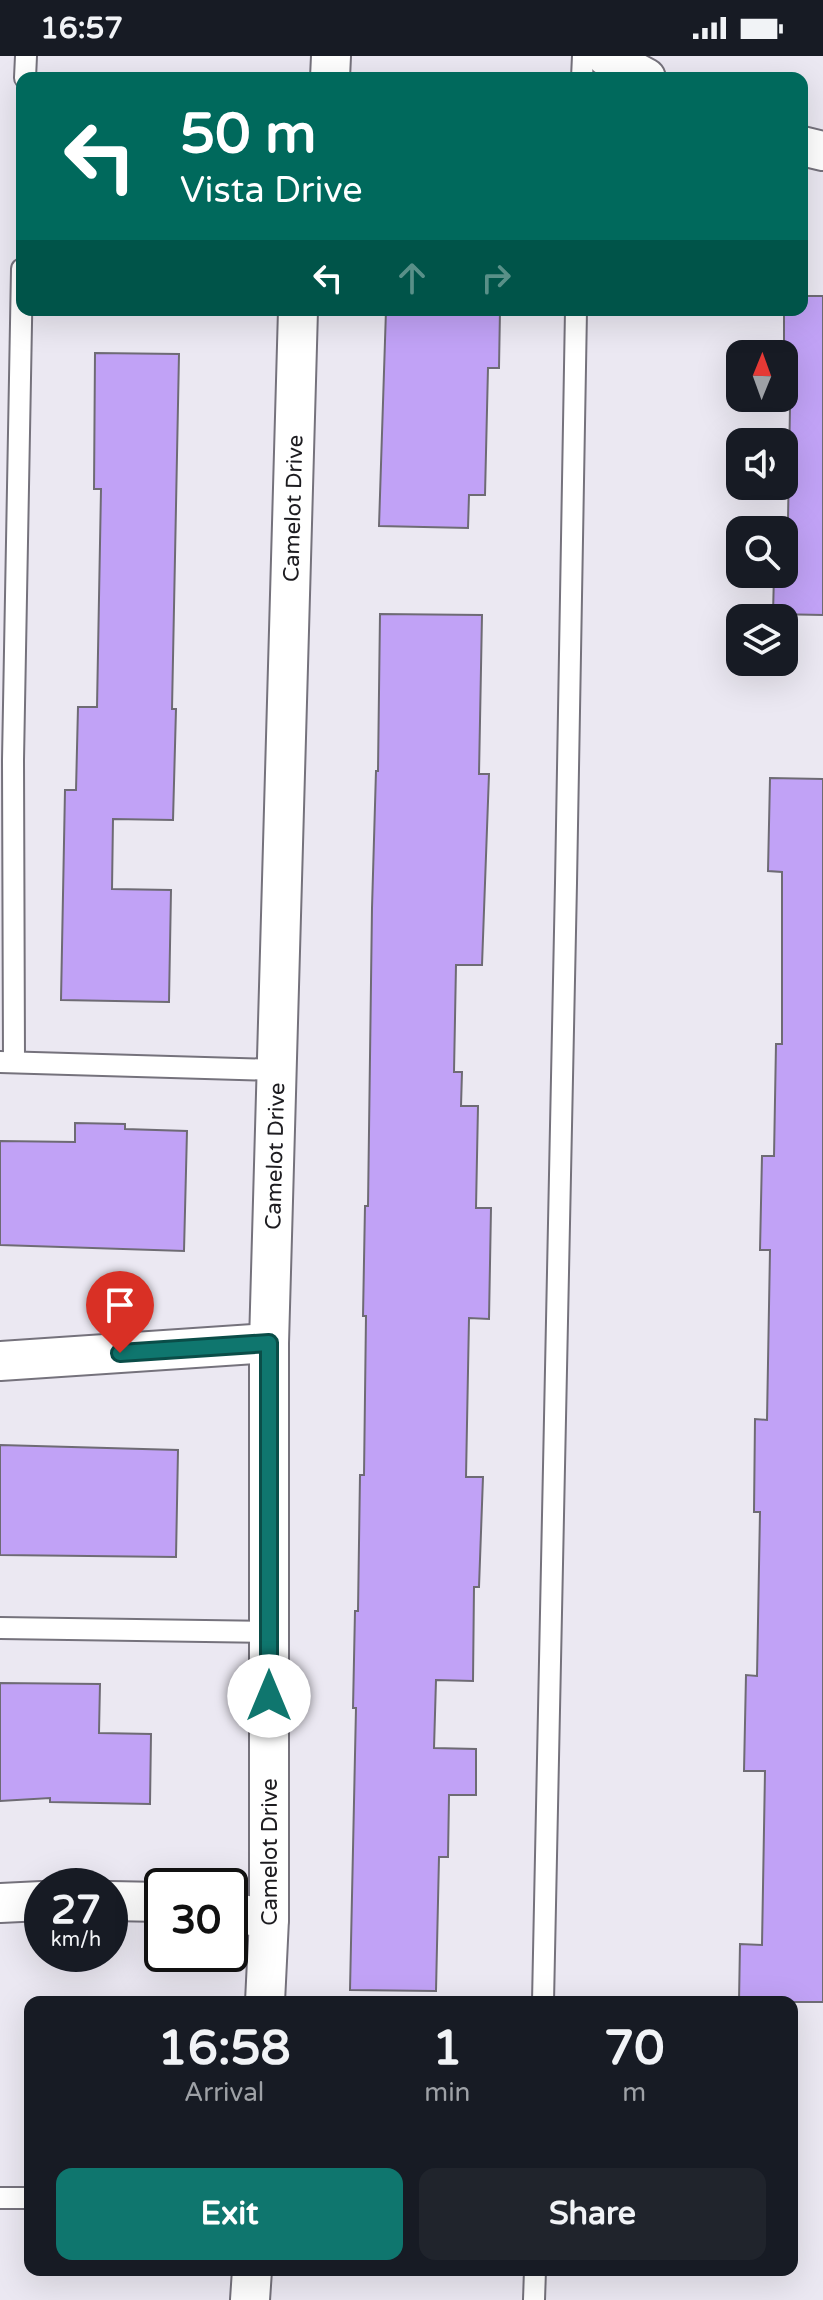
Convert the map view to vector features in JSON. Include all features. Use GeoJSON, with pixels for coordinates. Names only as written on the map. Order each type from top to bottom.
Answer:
{"type":"FeatureCollection","features":[{"type":"Feature","properties":{"kind":"street"},"geometry":{"type":"LineString","coordinates":[[606,56],[635,72]]}},
{"type":"Feature","properties":{"kind":"street","name":"Camelot Drive"},"geometry":{"type":"LineString","coordinates":[[265,1996],[269,1919],[269,1343],[298,316]]}},
{"type":"Feature","properties":{"kind":"street"},"geometry":{"type":"LineString","coordinates":[[0,1361],[269,1343]]}},
{"type":"Feature","properties":{"kind":"street"},"geometry":{"type":"LineString","coordinates":[[0,1903],[24,1902]]}},
{"type":"Feature","properties":{"kind":"street"},"geometry":{"type":"LineString","coordinates":[[248,1915],[269,1919]]}},
{"type":"Feature","properties":{"kind":"street"},"geometry":{"type":"LineString","coordinates":[[250,2300],[252,2276]]}},
{"type":"Feature","properties":{"kind":"lane"},"geometry":{"type":"LineString","coordinates":[[21,316],[7,1061],[277,1070]]}},
{"type":"Feature","properties":{"kind":"lane"},"geometry":{"type":"LineString","coordinates":[[543,1996],[576,316]]}},
{"type":"Feature","properties":{"kind":"lane"},"geometry":{"type":"LineString","coordinates":[[0,1628],[269,1632]]}},
{"type":"Feature","properties":{"kind":"lane"},"geometry":{"type":"LineString","coordinates":[[0,2198],[24,2198]]}},
{"type":"Feature","properties":{"kind":"lane"},"geometry":{"type":"LineString","coordinates":[[534,2300],[535,2276]]}},
{"type":"Feature","properties":{"kind":"building"},"geometry":{"type":"Polygon","coordinates":[[[808,296],[823,296],[823,615],[798,614],[798,604],[773,604],[774,588],[798,588],[798,516],[788,516],[788,500],[798,500],[798,428],[790,428],[790,412],[798,412],[798,340],[784,340],[784,316],[808,316],[808,296]]]}},
{"type":"Feature","properties":{"kind":"building"},"geometry":{"type":"Polygon","coordinates":[[[386,316],[500,316],[499,368],[488,368],[485,495],[469,495],[468,528],[379,526],[386,316]]]}},
{"type":"Feature","properties":{"kind":"building"},"geometry":{"type":"Polygon","coordinates":[[[95,353],[179,354],[172,709],[176,709],[173,820],[113,819],[112,889],[171,890],[169,1002],[61,1000],[65,790],[76,790],[78,707],[97,707],[101,489],[94,489],[95,353]]]}},
{"type":"Feature","properties":{"kind":"building"},"geometry":{"type":"Polygon","coordinates":[[[380,614],[482,615],[479,774],[489,774],[482,965],[456,965],[454,1072],[462,1072],[461,1106],[478,1106],[476,1208],[491,1208],[489,1319],[469,1318],[466,1477],[483,1477],[479,1587],[474,1587],[473,1681],[436,1680],[434,1748],[476,1749],[476,1795],[449,1795],[448,1857],[439,1857],[436,1991],[350,1990],[355,1611],[358,1611],[360,1475],[364,1475],[365,1206],[368,1206],[380,614]]]}},
{"type":"Feature","properties":{"kind":"building"},"geometry":{"type":"Polygon","coordinates":[[[770,778],[823,779],[823,2002],[798,2002],[798,1996],[739,1996],[740,1944],[762,1945],[765,1771],[744,1771],[746,1675],[757,1676],[760,1512],[754,1512],[755,1419],[767,1420],[770,1250],[760,1250],[762,1156],[774,1156],[776,1044],[782,1044],[782,872],[768,871],[770,778]]]}},
{"type":"Feature","properties":{"kind":"building"},"geometry":{"type":"Polygon","coordinates":[[[75,1123],[125,1124],[125,1129],[187,1131],[184,1251],[0,1245],[0,1141],[75,1142],[75,1123]]]}},
{"type":"Feature","properties":{"kind":"building"},"geometry":{"type":"Polygon","coordinates":[[[0,1445],[178,1450],[176,1557],[0,1555],[0,1445]]]}},
{"type":"Feature","properties":{"kind":"building"},"geometry":{"type":"Polygon","coordinates":[[[0,1683],[100,1684],[99,1733],[151,1734],[150,1804],[50,1802],[50,1798],[0,1801],[0,1683]]]}},
{"type":"Feature","properties":{"kind":"route"},"geometry":{"type":"LineString","coordinates":[[120,1353],[269,1343],[269,1696]]}}]}
